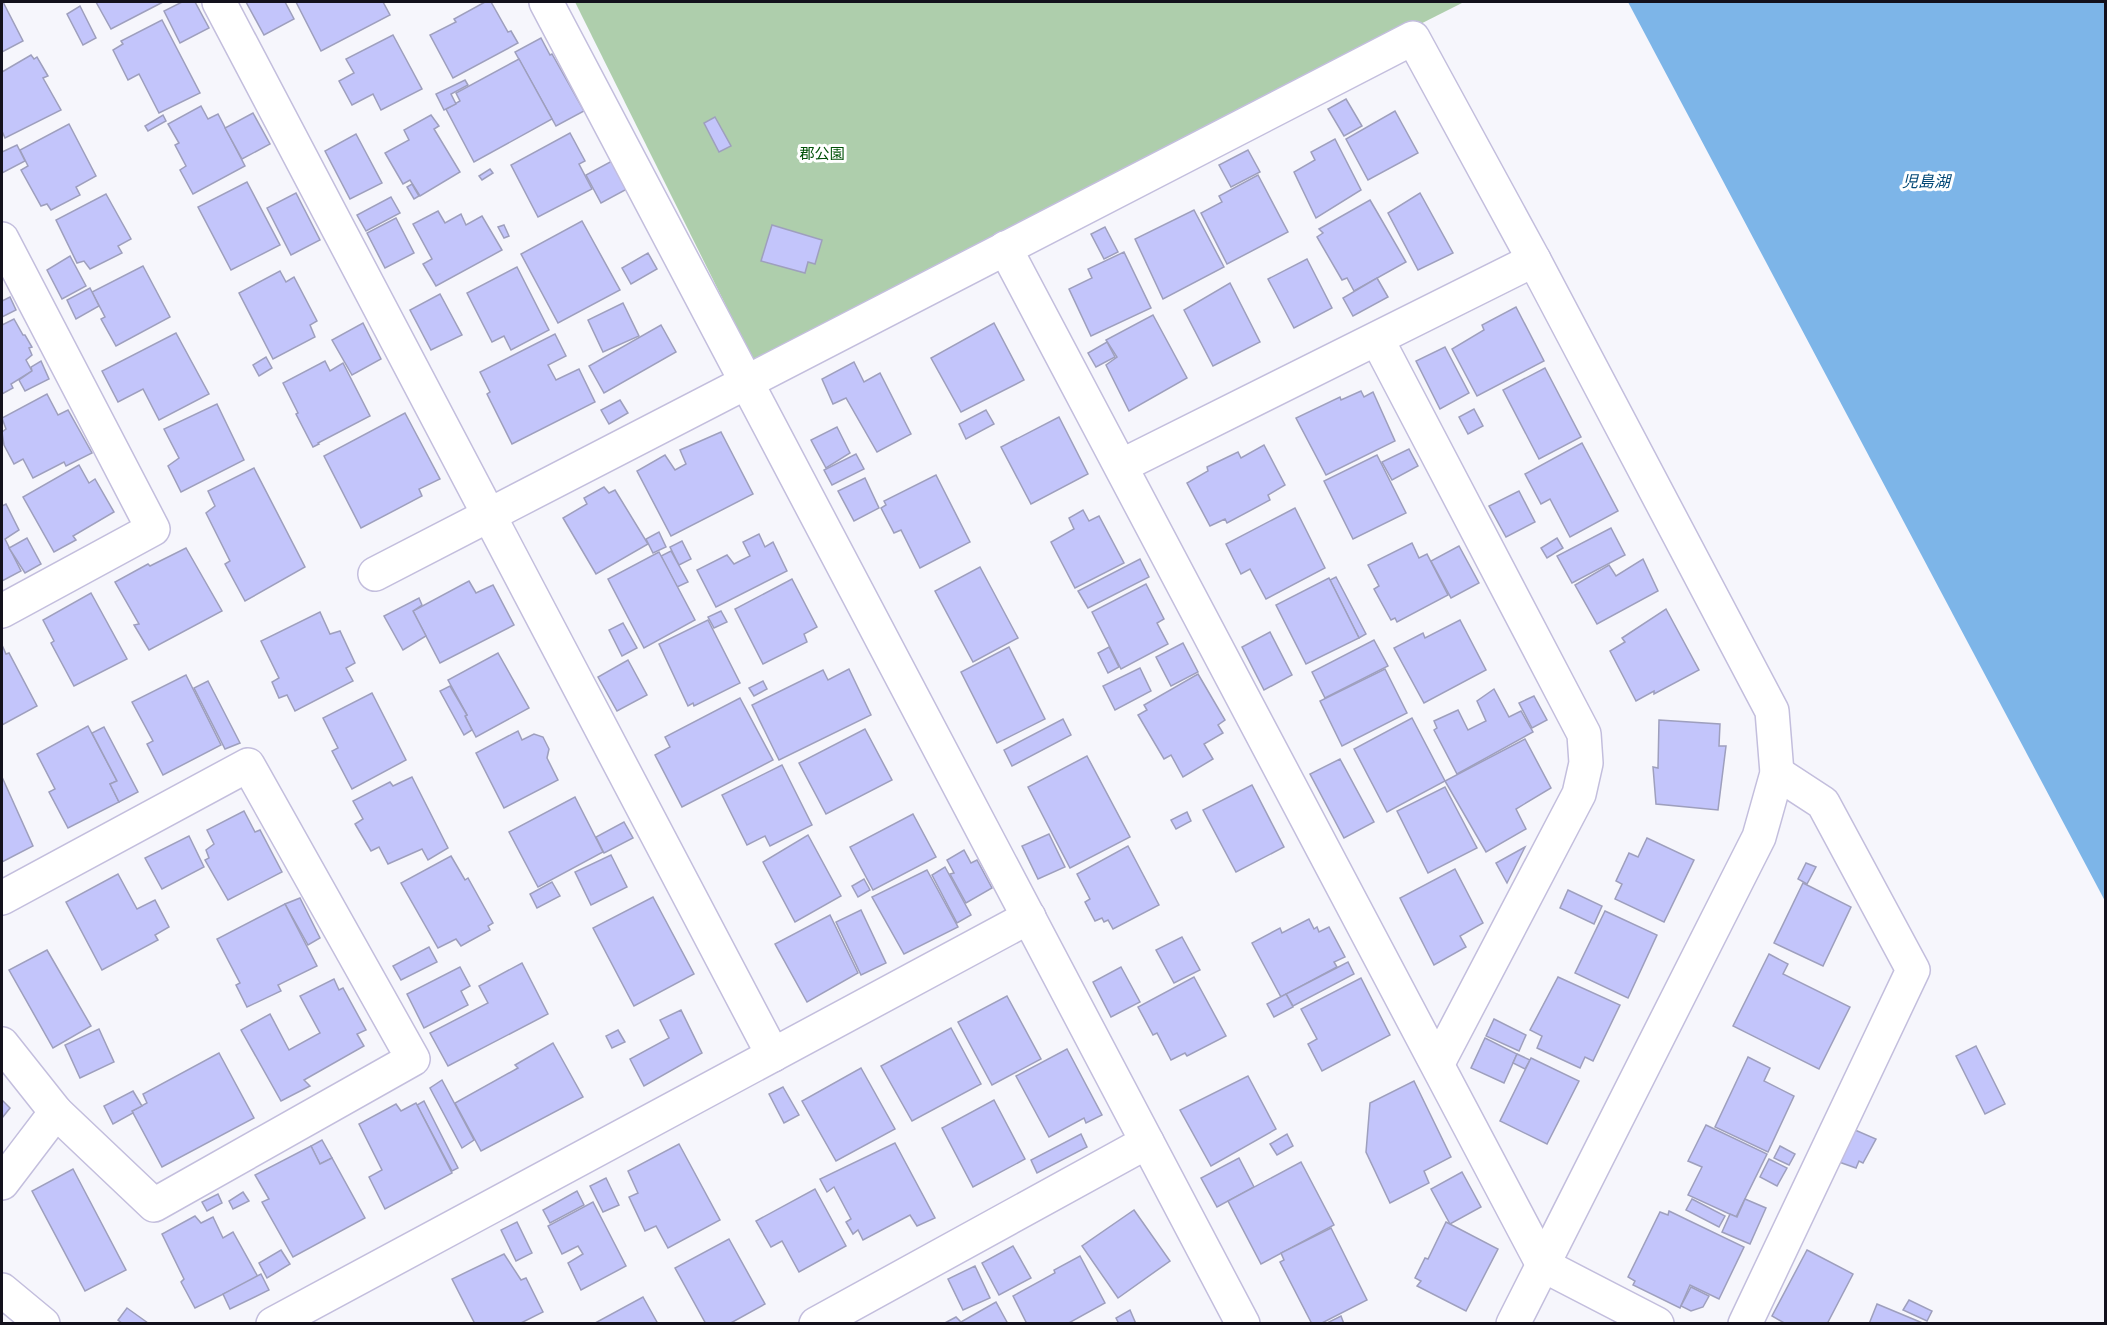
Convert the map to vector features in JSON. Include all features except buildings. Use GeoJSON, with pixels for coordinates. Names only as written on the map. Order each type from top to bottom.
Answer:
{"type":"FeatureCollection","features":[{"type":"Feature","properties":{"kind":"street"},"geometry":{"type":"LineString","coordinates":[[219,2],[773,1055]]}},
{"type":"Feature","properties":{"kind":"street"},"geometry":{"type":"LineString","coordinates":[[546,2],[1243,1323]]}},
{"type":"Feature","properties":{"kind":"street"},"geometry":{"type":"LineString","coordinates":[[375,574],[1413,38],[1534,260],[1772,711],[1777,773],[1759,837],[1513,1323]]}},
{"type":"Feature","properties":{"kind":"street"},"geometry":{"type":"LineString","coordinates":[[2,239],[153,529],[2,611]]}},
{"type":"Feature","properties":{"kind":"street"},"geometry":{"type":"LineString","coordinates":[[1005,248],[1543,1265],[1657,1323]]}},
{"type":"Feature","properties":{"kind":"street"},"geometry":{"type":"LineString","coordinates":[[1121,466],[1534,260]]}},
{"type":"Feature","properties":{"kind":"street"},"geometry":{"type":"LineString","coordinates":[[1377,339],[1584,734],[1587,763],[1579,794],[1437,1063]]}},
{"type":"Feature","properties":{"kind":"street"},"geometry":{"type":"LineString","coordinates":[[2,898],[249,765],[413,1059],[154,1205],[56,1112],[2,1044]]}},
{"type":"Feature","properties":{"kind":"street"},"geometry":{"type":"LineString","coordinates":[[1745,1323],[1913,970],[1823,803],[1777,773]]}},
{"type":"Feature","properties":{"kind":"street"},"geometry":{"type":"LineString","coordinates":[[298,1319],[773,1055],[1029,917]]}},
{"type":"Feature","properties":{"kind":"street"},"geometry":{"type":"LineString","coordinates":[[2,1184],[56,1112]]}},
{"type":"Feature","properties":{"kind":"street"},"geometry":{"type":"LineString","coordinates":[[816,1323],[1147,1142]]}},
{"type":"Feature","properties":{"kind":"street"},"geometry":{"type":"LineString","coordinates":[[2,1290],[43,1323]]}},
{"type":"Feature","properties":{"kind":"green space","name":"郡公園"},"geometry":{"type":"Polygon","coordinates":[[[575,2],[1464,2],[753,360],[575,2]]]}},
{"type":"Feature","properties":{"kind":"water","name":"児島湖"},"geometry":{"type":"Polygon","coordinates":[[[1628,2],[2105,2],[2105,901],[1628,2]]]}}]}
